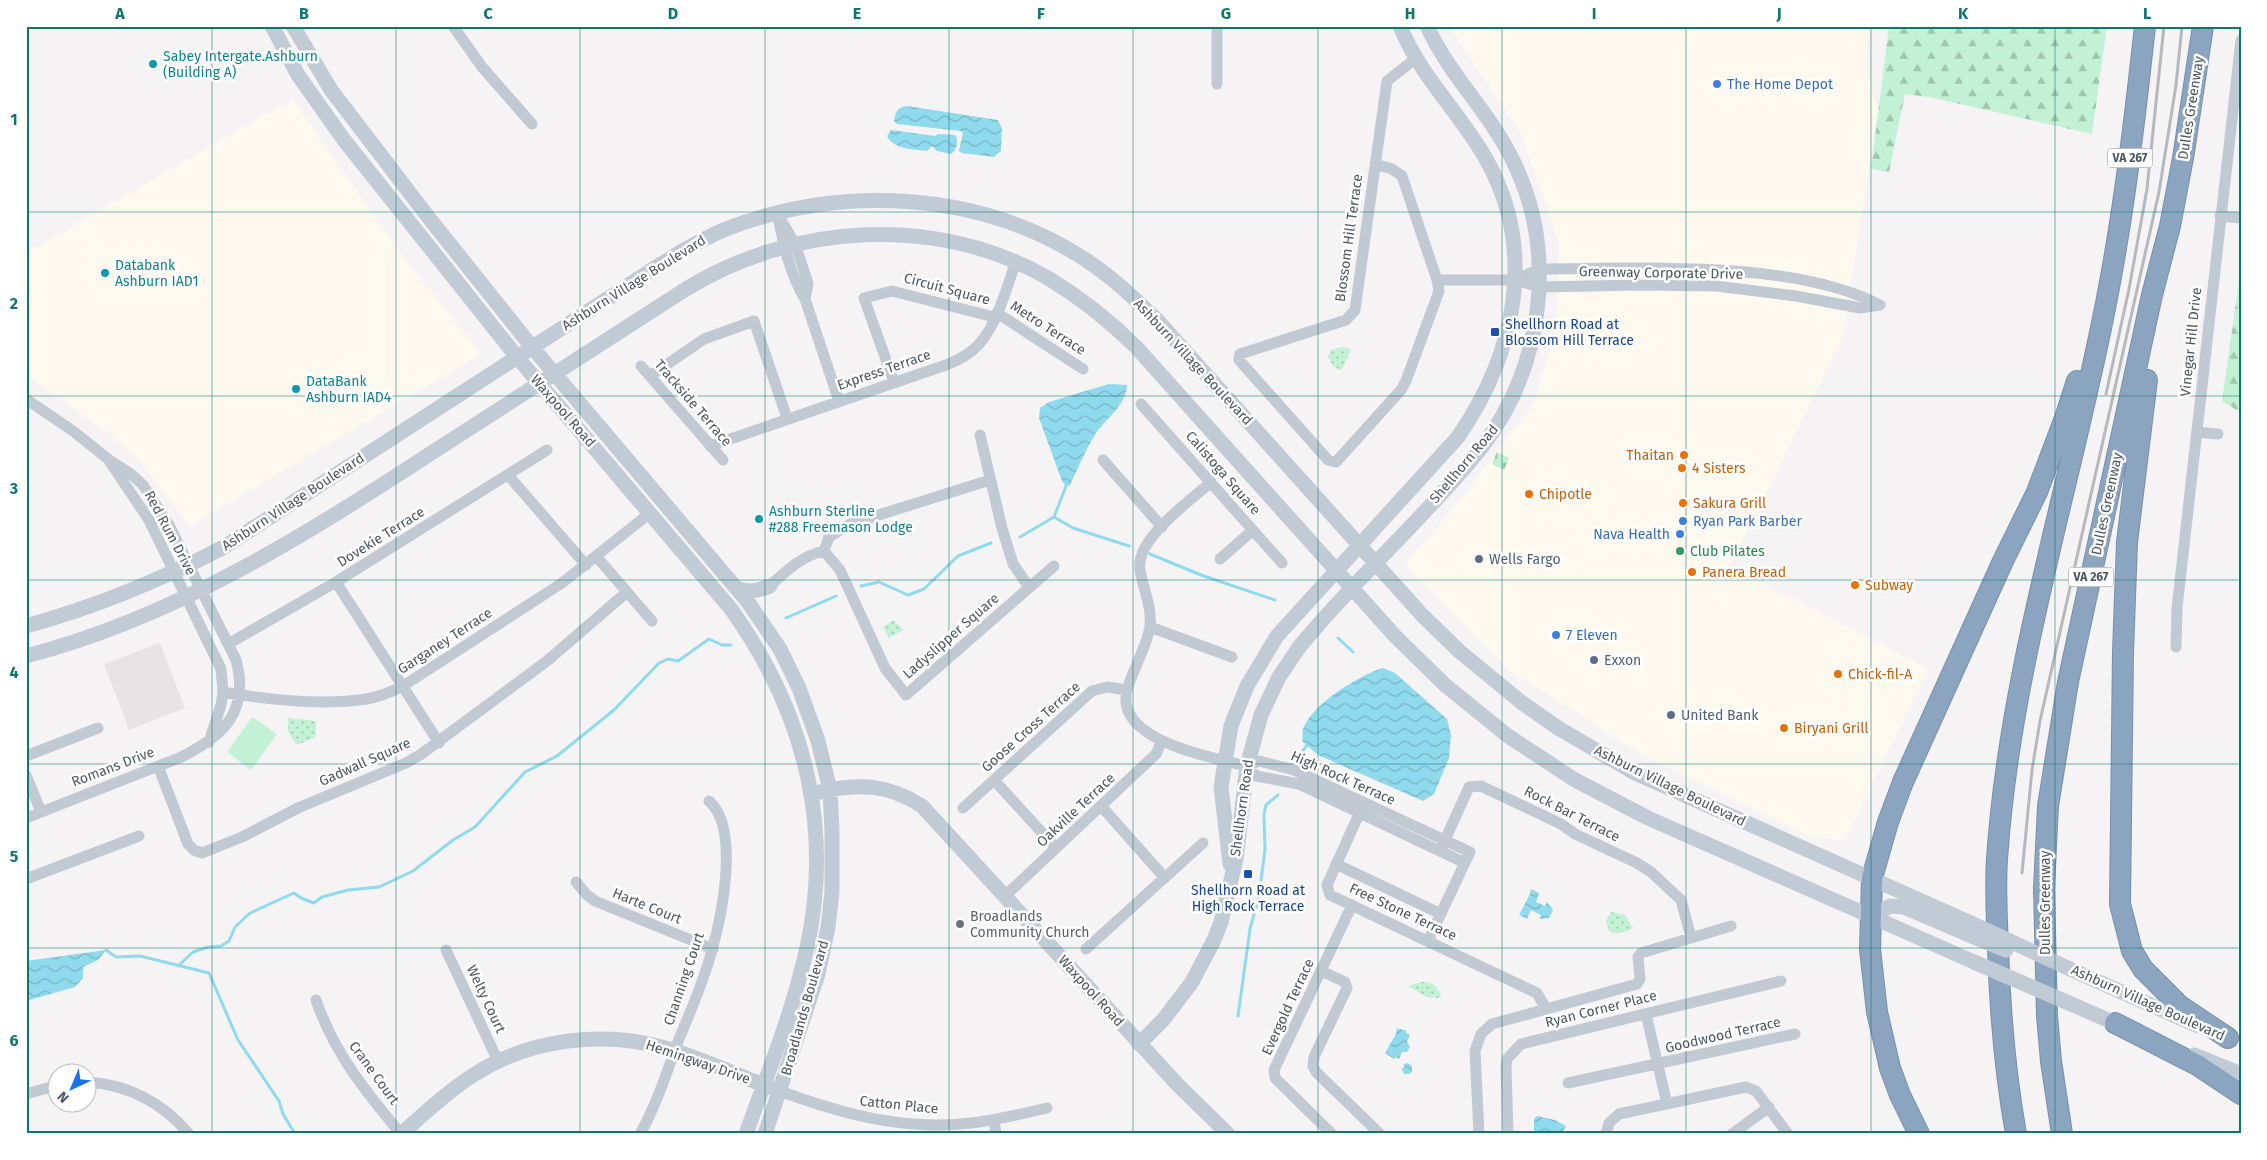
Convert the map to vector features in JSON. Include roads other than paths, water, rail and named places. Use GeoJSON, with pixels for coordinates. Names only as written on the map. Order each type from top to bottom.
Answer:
{"type":"FeatureCollection","features":[{"type":"Feature","properties":{"kind":"highway","name":"VA 267"},"geometry":{"type":"LineString","coordinates":[[2016,1134],[2003,1049],[2000,1011],[1997,871],[2002,804],[2023,673],[2109,289],[2130,160],[2145,26]]}},
{"type":"Feature","properties":{"kind":"highway","name":"Dulles Greenway"},"geometry":{"type":"LineString","coordinates":[[2062,1134],[2047,1016],[2044,908],[2048,806],[2068,682],[2152,295],[2170,226],[2183,158],[2203,26]]}},
{"type":"Feature","properties":{"kind":"highway"},"geometry":{"type":"LineString","coordinates":[[2170,226],[2140,428],[2126,542],[2120,904],[2132,951],[2144,969],[2180,1006],[2234,1041]]}},
{"type":"Feature","properties":{"kind":"highway"},"geometry":{"type":"LineString","coordinates":[[1919,1134],[1900,1095],[1883,1040],[1877,1012],[1870,949],[1872,878],[1888,822],[1903,782],[2003,561],[2037,492],[2065,418],[2096,320],[2109,289]]}},
{"type":"Feature","properties":{"kind":"highway"},"geometry":{"type":"LineString","coordinates":[[2047,1016],[2076,1134]]}},
{"type":"Feature","properties":{"kind":"highway"},"geometry":{"type":"LineString","coordinates":[[2115,1023],[2199,1066],[2241,1094]]}},
{"type":"Feature","properties":{"kind":"main road","name":"Waxpool Road"},"geometry":{"type":"LineString","coordinates":[[272,26],[298,74],[326,116],[517,357],[713,587],[756,646],[779,688],[797,736],[812,794],[859,787],[893,790],[907,797],[933,817],[1139,1044],[1228,1134]]}},
{"type":"Feature","properties":{"kind":"main road","name":"Waxpool Road"},"geometry":{"type":"LineString","coordinates":[[293,26],[318,72],[341,105],[532,347],[748,602],[780,649],[799,688],[818,741],[830,790]]}},
{"type":"Feature","properties":{"kind":"main road","name":"Shellhorn Road"},"geometry":{"type":"LineString","coordinates":[[1231,875],[1230,851],[1221,787],[1231,726],[1238,705],[1261,660],[1278,636],[1458,437],[1470,420],[1500,356],[1509,326],[1516,280],[1509,218],[1496,178],[1474,141],[1415,59],[1400,26]]}},
{"type":"Feature","properties":{"kind":"main road","name":"Shellhorn Road"},"geometry":{"type":"LineString","coordinates":[[1139,1044],[1177,1002],[1192,982],[1204,961],[1221,922],[1240,840],[1247,766],[1261,715],[1279,677],[1300,646],[1468,465],[1500,420],[1515,389],[1529,352],[1534,333],[1539,286],[1539,248],[1530,203],[1516,166],[1498,132],[1442,54],[1427,26]]}},
{"type":"Feature","properties":{"kind":"main road","name":"Ashburn Village Boulevard"},"geometry":{"type":"LineString","coordinates":[[26,626],[92,606],[174,572],[246,533],[682,251],[726,230],[777,212],[828,203],[867,200],[944,206],[1004,221],[1034,233],[1085,260],[1134,298],[1158,321],[1359,547],[1459,651],[1521,702],[1558,728],[1635,773],[1872,878],[1971,929],[2071,974],[2234,1041]]}},
{"type":"Feature","properties":{"kind":"main road","name":"Ashburn Village Boulevard"},"geometry":{"type":"LineString","coordinates":[[26,656],[107,632],[245,569],[322,524],[702,279],[746,258],[789,245],[827,237],[898,235],[951,242],[994,255],[1046,277],[1081,299],[1127,338],[1351,589],[1424,665],[1473,709],[1508,736],[1575,780],[1648,818],[1871,917],[2115,1023],[2241,1074]]}},
{"type":"Feature","properties":{"kind":"main road"},"geometry":{"type":"LineString","coordinates":[[736,588],[747,592],[757,591],[770,586]]}},
{"type":"Feature","properties":{"kind":"main road"},"geometry":{"type":"LineString","coordinates":[[713,587],[735,600],[748,602]]}},
{"type":"Feature","properties":{"kind":"main road","name":"Broadlands Boulevard"},"geometry":{"type":"LineString","coordinates":[[765,1134],[816,981],[828,927],[833,870],[830,790]]}},
{"type":"Feature","properties":{"kind":"main road","name":"Broadlands Boulevard"},"geometry":{"type":"LineString","coordinates":[[746,1134],[795,992],[810,933],[816,871],[812,794]]}},
{"type":"Feature","properties":{"kind":"main road"},"geometry":{"type":"LineString","coordinates":[[1871,917],[1890,906],[1904,908],[1971,929]]}},
{"type":"Feature","properties":{"kind":"main road","name":"Hemingway Drive"},"geometry":{"type":"LineString","coordinates":[[401,1134],[455,1088],[498,1061],[548,1044],[598,1039],[639,1042],[675,1051],[780,1091]]}},
{"type":"Feature","properties":{"kind":"street"},"geometry":{"type":"LineString","coordinates":[[453,26],[482,68],[532,124]]}},
{"type":"Feature","properties":{"kind":"street"},"geometry":{"type":"LineString","coordinates":[[1217,26],[1217,84]]}},
{"type":"Feature","properties":{"kind":"street","name":"Vinegar Hill Drive"},"geometry":{"type":"LineString","coordinates":[[2176,647],[2177,608],[2241,40]]}},
{"type":"Feature","properties":{"kind":"street","name":"Blossom Hill Terrace"},"geometry":{"type":"LineString","coordinates":[[1375,164],[1392,169],[1402,176],[1439,291],[1401,390],[1336,462],[1328,460],[1239,360],[1240,354],[1346,320],[1355,310],[1375,164],[1388,81],[1415,59]]}},
{"type":"Feature","properties":{"kind":"street"},"geometry":{"type":"LineString","coordinates":[[777,212],[789,245],[798,287],[806,299],[840,401]]}},
{"type":"Feature","properties":{"kind":"street"},"geometry":{"type":"LineString","coordinates":[[2220,216],[2241,218]]}},
{"type":"Feature","properties":{"kind":"street","name":"Express Terrace"},"geometry":{"type":"LineString","coordinates":[[710,446],[946,365],[966,356],[982,342],[996,315],[1016,264]]}},
{"type":"Feature","properties":{"kind":"street"},"geometry":{"type":"LineString","coordinates":[[1437,280],[1516,280],[1539,269]]}},
{"type":"Feature","properties":{"kind":"street","name":"Greenway Corporate Drive"},"geometry":{"type":"LineString","coordinates":[[1516,280],[1539,286],[1716,286],[1796,296],[1860,308],[1880,305],[1841,289],[1767,276],[1697,270],[1539,269]]}},
{"type":"Feature","properties":{"kind":"street","name":"Circuit Square"},"geometry":{"type":"LineString","coordinates":[[894,382],[864,298],[892,290],[996,315]]}},
{"type":"Feature","properties":{"kind":"street","name":"Metro Terrace"},"geometry":{"type":"LineString","coordinates":[[996,315],[1083,369]]}},
{"type":"Feature","properties":{"kind":"street"},"geometry":{"type":"LineString","coordinates":[[650,376],[704,339],[754,321],[787,418]]}},
{"type":"Feature","properties":{"kind":"street","name":"Trackside Terrace"},"geometry":{"type":"LineString","coordinates":[[642,366],[723,460]]}},
{"type":"Feature","properties":{"kind":"street","name":"Red Rum Drive"},"geometry":{"type":"LineString","coordinates":[[26,399],[73,431],[143,485],[169,525],[201,590]]}},
{"type":"Feature","properties":{"kind":"street","name":"Calistoga Square"},"geometry":{"type":"LineString","coordinates":[[1141,404],[1282,563]]}},
{"type":"Feature","properties":{"kind":"street"},"geometry":{"type":"LineString","coordinates":[[2197,432],[2218,434]]}},
{"type":"Feature","properties":{"kind":"street"},"geometry":{"type":"LineString","coordinates":[[980,435],[1012,564],[1029,588]]}},
{"type":"Feature","properties":{"kind":"street","name":"Dovekie Terrace"},"geometry":{"type":"LineString","coordinates":[[228,644],[336,582],[547,450]]}},
{"type":"Feature","properties":{"kind":"street","name":"Red Rum Drive"},"geometry":{"type":"LineString","coordinates":[[108,459],[149,520],[187,597]]}},
{"type":"Feature","properties":{"kind":"street"},"geometry":{"type":"LineString","coordinates":[[1103,460],[1162,527]]}},
{"type":"Feature","properties":{"kind":"street"},"geometry":{"type":"LineString","coordinates":[[508,475],[586,565]]}},
{"type":"Feature","properties":{"kind":"street"},"geometry":{"type":"LineString","coordinates":[[748,602],[770,586],[796,562],[809,554],[824,550],[829,537],[850,524],[990,480]]}},
{"type":"Feature","properties":{"kind":"street"},"geometry":{"type":"LineString","coordinates":[[1127,690],[1150,627],[1148,604],[1140,570],[1140,560],[1146,542],[1211,482]]}},
{"type":"Feature","properties":{"kind":"street","name":"Garganey Terrace"},"geometry":{"type":"LineString","coordinates":[[223,692],[303,701],[350,701],[368,699],[403,686],[562,583],[650,513]]}},
{"type":"Feature","properties":{"kind":"street"},"geometry":{"type":"LineString","coordinates":[[1220,559],[1253,530]]}},
{"type":"Feature","properties":{"kind":"street","name":"Ladyslipper Square"},"geometry":{"type":"LineString","coordinates":[[824,550],[840,570],[885,668],[906,695],[1054,566]]}},
{"type":"Feature","properties":{"kind":"street"},"geometry":{"type":"LineString","coordinates":[[596,556],[652,621]]}},
{"type":"Feature","properties":{"kind":"street"},"geometry":{"type":"LineString","coordinates":[[336,582],[439,742]]}},
{"type":"Feature","properties":{"kind":"street","name":"Romans Drive"},"geometry":{"type":"LineString","coordinates":[[26,818],[179,758],[219,735],[233,716],[239,695],[239,672],[228,644],[201,590]]}},
{"type":"Feature","properties":{"kind":"street","name":"Gadwall Square"},"geometry":{"type":"LineString","coordinates":[[158,766],[188,844],[194,850],[202,853],[242,838],[298,808],[406,763],[439,742],[547,661],[627,592]]}},
{"type":"Feature","properties":{"kind":"street"},"geometry":{"type":"LineString","coordinates":[[187,597],[221,669],[223,692],[219,713],[209,742]]}},
{"type":"Feature","properties":{"kind":"street"},"geometry":{"type":"LineString","coordinates":[[1150,627],[1232,657]]}},
{"type":"Feature","properties":{"kind":"street","name":"Goose Cross Terrace"},"geometry":{"type":"LineString","coordinates":[[963,808],[1092,692],[1107,687],[1127,690]]}},
{"type":"Feature","properties":{"kind":"street","name":"High Rock Terrace"},"geometry":{"type":"LineString","coordinates":[[1127,690],[1127,703],[1136,723],[1152,737],[1224,761],[1247,766],[1256,776],[1299,784],[1362,808],[1442,846],[1470,852],[1428,941]]}},
{"type":"Feature","properties":{"kind":"street"},"geometry":{"type":"LineString","coordinates":[[26,756],[98,728]]}},
{"type":"Feature","properties":{"kind":"street","name":"Oakville Terrace"},"geometry":{"type":"LineString","coordinates":[[1005,896],[1102,807],[1156,754],[1162,741]]}},
{"type":"Feature","properties":{"kind":"street"},"geometry":{"type":"LineString","coordinates":[[26,775],[41,812]]}},
{"type":"Feature","properties":{"kind":"street"},"geometry":{"type":"LineString","coordinates":[[994,780],[1056,848]]}},
{"type":"Feature","properties":{"kind":"street","name":"Rock Bar Terrace"},"geometry":{"type":"LineString","coordinates":[[1442,846],[1469,787],[1480,786],[1561,824],[1575,834],[1637,863],[1651,872],[1682,900],[1691,937]]}},
{"type":"Feature","properties":{"kind":"street","name":"Channing Court"},"geometry":{"type":"LineString","coordinates":[[640,1134],[656,1101],[713,949],[724,890],[726,855],[723,820],[718,811],[708,801]]}},
{"type":"Feature","properties":{"kind":"street"},"geometry":{"type":"LineString","coordinates":[[1102,807],[1165,878]]}},
{"type":"Feature","properties":{"kind":"street","name":"Free Stone Terrace"},"geometry":{"type":"LineString","coordinates":[[1362,808],[1327,885],[1330,895],[1537,993],[1546,1009]]}},
{"type":"Feature","properties":{"kind":"street"},"geometry":{"type":"LineString","coordinates":[[26,879],[139,836]]}},
{"type":"Feature","properties":{"kind":"street"},"geometry":{"type":"LineString","coordinates":[[1086,949],[1203,843]]}},
{"type":"Feature","properties":{"kind":"street"},"geometry":{"type":"LineString","coordinates":[[1336,864],[1441,914]]}},
{"type":"Feature","properties":{"kind":"street","name":"Harte Court"},"geometry":{"type":"LineString","coordinates":[[576,882],[595,901],[713,949]]}},
{"type":"Feature","properties":{"kind":"street","name":"Evergold Terrace"},"geometry":{"type":"LineString","coordinates":[[1332,1134],[1275,1078],[1274,1070],[1352,905]]}},
{"type":"Feature","properties":{"kind":"street"},"geometry":{"type":"LineString","coordinates":[[1479,1134],[1475,1051],[1481,1034],[1492,1024],[1636,984],[1640,980],[1638,957],[1641,953],[1731,926]]}},
{"type":"Feature","properties":{"kind":"street","name":"Welty Court"},"geometry":{"type":"LineString","coordinates":[[446,950],[498,1061]]}},
{"type":"Feature","properties":{"kind":"street"},"geometry":{"type":"LineString","coordinates":[[1321,971],[1345,982],[1347,988],[1314,1056],[1313,1066],[1316,1072],[1380,1134]]}},
{"type":"Feature","properties":{"kind":"street","name":"Ryan Corner Place"},"geometry":{"type":"LineString","coordinates":[[1508,1134],[1507,1059],[1521,1044],[1781,981]]}},
{"type":"Feature","properties":{"kind":"street","name":"Crane Court"},"geometry":{"type":"LineString","coordinates":[[316,1000],[332,1040],[344,1061],[361,1086],[401,1134]]}},
{"type":"Feature","properties":{"kind":"street"},"geometry":{"type":"LineString","coordinates":[[1646,1014],[1667,1104]]}},
{"type":"Feature","properties":{"kind":"street","name":"Goodwood Terrace"},"geometry":{"type":"LineString","coordinates":[[1568,1083],[1795,1034]]}},
{"type":"Feature","properties":{"kind":"street"},"geometry":{"type":"LineString","coordinates":[[98,1083],[118,1086],[151,1100],[166,1110],[189,1134]]}},
{"type":"Feature","properties":{"kind":"street"},"geometry":{"type":"LineString","coordinates":[[1606,1134],[1609,1123],[1615,1116],[1746,1087],[1756,1091],[1788,1134]]}},
{"type":"Feature","properties":{"kind":"street"},"geometry":{"type":"LineString","coordinates":[[26,1094],[48,1088]]}},
{"type":"Feature","properties":{"kind":"street","name":"Catton Place"},"geometry":{"type":"LineString","coordinates":[[780,1091],[826,1108],[880,1121],[939,1125],[994,1120],[1047,1108]]}},
{"type":"Feature","properties":{"kind":"street"},"geometry":{"type":"LineString","coordinates":[[1732,1134],[1769,1107]]}},
{"type":"Feature","properties":{"kind":"street"},"geometry":{"type":"LineString","coordinates":[[994,1120],[996,1134]]}},
{"type":"Feature","properties":{"kind":"water"},"geometry":{"type":"Polygon","coordinates":[[[907,106],[998,120],[1002,128],[1001,151],[994,157],[962,153],[959,151],[963,133],[961,131],[897,124],[894,121],[896,113],[899,109],[907,106]]]}},
{"type":"Feature","properties":{"kind":"water"},"geometry":{"type":"Polygon","coordinates":[[[891,130],[935,136],[938,134],[955,135],[957,145],[951,154],[937,151],[932,146],[927,151],[904,148],[890,141],[887,136],[891,130]]]}},
{"type":"Feature","properties":{"kind":"water"},"geometry":{"type":"Polygon","coordinates":[[[1109,384],[1127,385],[1124,399],[1096,433],[1070,485],[1066,486],[1062,481],[1039,418],[1040,408],[1049,402],[1109,384]]]}},
{"type":"Feature","properties":{"kind":"water"},"geometry":{"type":"Polygon","coordinates":[[[1383,668],[1395,673],[1447,719],[1451,735],[1449,758],[1434,794],[1423,801],[1318,755],[1302,741],[1303,729],[1308,719],[1326,700],[1361,677],[1383,668]]]}},
{"type":"Feature","properties":{"kind":"water"},"geometry":{"type":"Polygon","coordinates":[[[1531,889],[1539,893],[1536,902],[1545,906],[1547,902],[1553,910],[1549,918],[1540,919],[1541,915],[1531,910],[1527,919],[1519,915],[1531,889]]]}},
{"type":"Feature","properties":{"kind":"water"},"geometry":{"type":"Polygon","coordinates":[[[106,950],[98,960],[83,967],[83,978],[75,987],[26,1001],[26,961],[106,950]]]}},
{"type":"Feature","properties":{"kind":"water"},"geometry":{"type":"Polygon","coordinates":[[[1397,1028],[1407,1031],[1406,1033],[1410,1035],[1407,1042],[1410,1047],[1407,1052],[1402,1052],[1399,1059],[1395,1057],[1394,1059],[1385,1053],[1396,1034],[1397,1028]]]}},
{"type":"Feature","properties":{"kind":"water"},"geometry":{"type":"Polygon","coordinates":[[[1408,1063],[1412,1066],[1412,1072],[1404,1074],[1401,1068],[1404,1068],[1404,1064],[1408,1063]]]}},
{"type":"Feature","properties":{"kind":"water"},"geometry":{"type":"Polygon","coordinates":[[[1537,1116],[1555,1120],[1566,1126],[1564,1130],[1557,1134],[1534,1134],[1534,1119],[1537,1116]]]}},
{"type":"Feature","properties":{"kind":"waterway"},"geometry":{"type":"LineString","coordinates":[[1020,537],[1054,517],[1066,486]]}},
{"type":"Feature","properties":{"kind":"waterway"},"geometry":{"type":"LineString","coordinates":[[1054,517],[1073,528],[1129,546]]}},
{"type":"Feature","properties":{"kind":"waterway"},"geometry":{"type":"LineString","coordinates":[[861,586],[879,582],[908,595],[924,589],[958,556],[991,543]]}},
{"type":"Feature","properties":{"kind":"waterway"},"geometry":{"type":"LineString","coordinates":[[1150,554],[1201,575],[1275,600]]}},
{"type":"Feature","properties":{"kind":"waterway"},"geometry":{"type":"LineString","coordinates":[[786,618],[836,596]]}},
{"type":"Feature","properties":{"kind":"waterway"},"geometry":{"type":"LineString","coordinates":[[1338,638],[1353,652]]}},
{"type":"Feature","properties":{"kind":"waterway"},"geometry":{"type":"LineString","coordinates":[[178,966],[193,952],[208,947],[221,946],[229,941],[235,927],[250,913],[294,893],[314,903],[322,897],[348,890],[379,887],[413,871],[453,840],[475,827],[525,772],[557,756],[614,710],[659,663],[668,659],[678,661],[709,639],[722,645],[731,645]]}},
{"type":"Feature","properties":{"kind":"waterway"},"geometry":{"type":"LineString","coordinates":[[1300,755],[1307,745]]}},
{"type":"Feature","properties":{"kind":"waterway"},"geometry":{"type":"LineString","coordinates":[[1261,880],[1265,850],[1264,814],[1266,805],[1278,795]]}},
{"type":"Feature","properties":{"kind":"waterway"},"geometry":{"type":"LineString","coordinates":[[1238,1016],[1250,929],[1259,896]]}},
{"type":"Feature","properties":{"kind":"waterway"},"geometry":{"type":"LineString","coordinates":[[106,950],[116,957],[140,956],[209,973],[238,1040],[279,1101],[283,1114],[295,1134]]}},
{"type":"Feature","properties":{"kind":"railway"},"geometry":{"type":"LineString","coordinates":[[2106,394],[2129,289],[2147,189],[2164,26]]}},
{"type":"Feature","properties":{"kind":"railway"},"geometry":{"type":"LineString","coordinates":[[2022,873],[2032,770],[2040,721],[2159,192],[2176,85],[2182,26]]}},
{"type":"Feature","properties":{"kind":"place","name":"Sabey Intergate.Ashburn (Building A)"},"geometry":{"type":"Point","coordinates":[153,64]}},
{"type":"Feature","properties":{"kind":"place","name":"The Home Depot"},"geometry":{"type":"Point","coordinates":[1717,84]}},
{"type":"Feature","properties":{"kind":"place","name":"Databank Ashburn IAD1"},"geometry":{"type":"Point","coordinates":[105,273]}},
{"type":"Feature","properties":{"kind":"place","name":"Shellhorn Road at Blossom Hill Terrace"},"geometry":{"type":"Point","coordinates":[1495,332]}},
{"type":"Feature","properties":{"kind":"place","name":"DataBank Ashburn IAD4"},"geometry":{"type":"Point","coordinates":[296,389]}},
{"type":"Feature","properties":{"kind":"place","name":"Thaitan"},"geometry":{"type":"Point","coordinates":[1684,455]}},
{"type":"Feature","properties":{"kind":"place","name":"4 Sisters"},"geometry":{"type":"Point","coordinates":[1682,468]}},
{"type":"Feature","properties":{"kind":"place","name":"Chipotle"},"geometry":{"type":"Point","coordinates":[1529,494]}},
{"type":"Feature","properties":{"kind":"place","name":"Sakura Grill"},"geometry":{"type":"Point","coordinates":[1683,503]}},
{"type":"Feature","properties":{"kind":"place","name":"Ashburn Sterline #288 Freemason Lodge"},"geometry":{"type":"Point","coordinates":[759,519]}},
{"type":"Feature","properties":{"kind":"place","name":"Ryan Park Barber"},"geometry":{"type":"Point","coordinates":[1683,521]}},
{"type":"Feature","properties":{"kind":"place","name":"Nava Health"},"geometry":{"type":"Point","coordinates":[1680,534]}},
{"type":"Feature","properties":{"kind":"place","name":"Club Pilates"},"geometry":{"type":"Point","coordinates":[1680,551]}},
{"type":"Feature","properties":{"kind":"place","name":"Wells Fargo"},"geometry":{"type":"Point","coordinates":[1479,559]}},
{"type":"Feature","properties":{"kind":"place","name":"Panera Bread"},"geometry":{"type":"Point","coordinates":[1692,572]}},
{"type":"Feature","properties":{"kind":"place","name":"Subway"},"geometry":{"type":"Point","coordinates":[1855,585]}},
{"type":"Feature","properties":{"kind":"place","name":"7 Eleven"},"geometry":{"type":"Point","coordinates":[1556,635]}},
{"type":"Feature","properties":{"kind":"place","name":"Exxon"},"geometry":{"type":"Point","coordinates":[1594,660]}},
{"type":"Feature","properties":{"kind":"place","name":"Chick-fil-A"},"geometry":{"type":"Point","coordinates":[1838,674]}},
{"type":"Feature","properties":{"kind":"place","name":"United Bank"},"geometry":{"type":"Point","coordinates":[1671,715]}},
{"type":"Feature","properties":{"kind":"place","name":"Biryani Grill"},"geometry":{"type":"Point","coordinates":[1784,728]}},
{"type":"Feature","properties":{"kind":"place","name":"Shellhorn Road at High Rock Terrace"},"geometry":{"type":"Point","coordinates":[1248,874]}},
{"type":"Feature","properties":{"kind":"place","name":"Broadlands Community Church"},"geometry":{"type":"Point","coordinates":[960,924]}}]}
